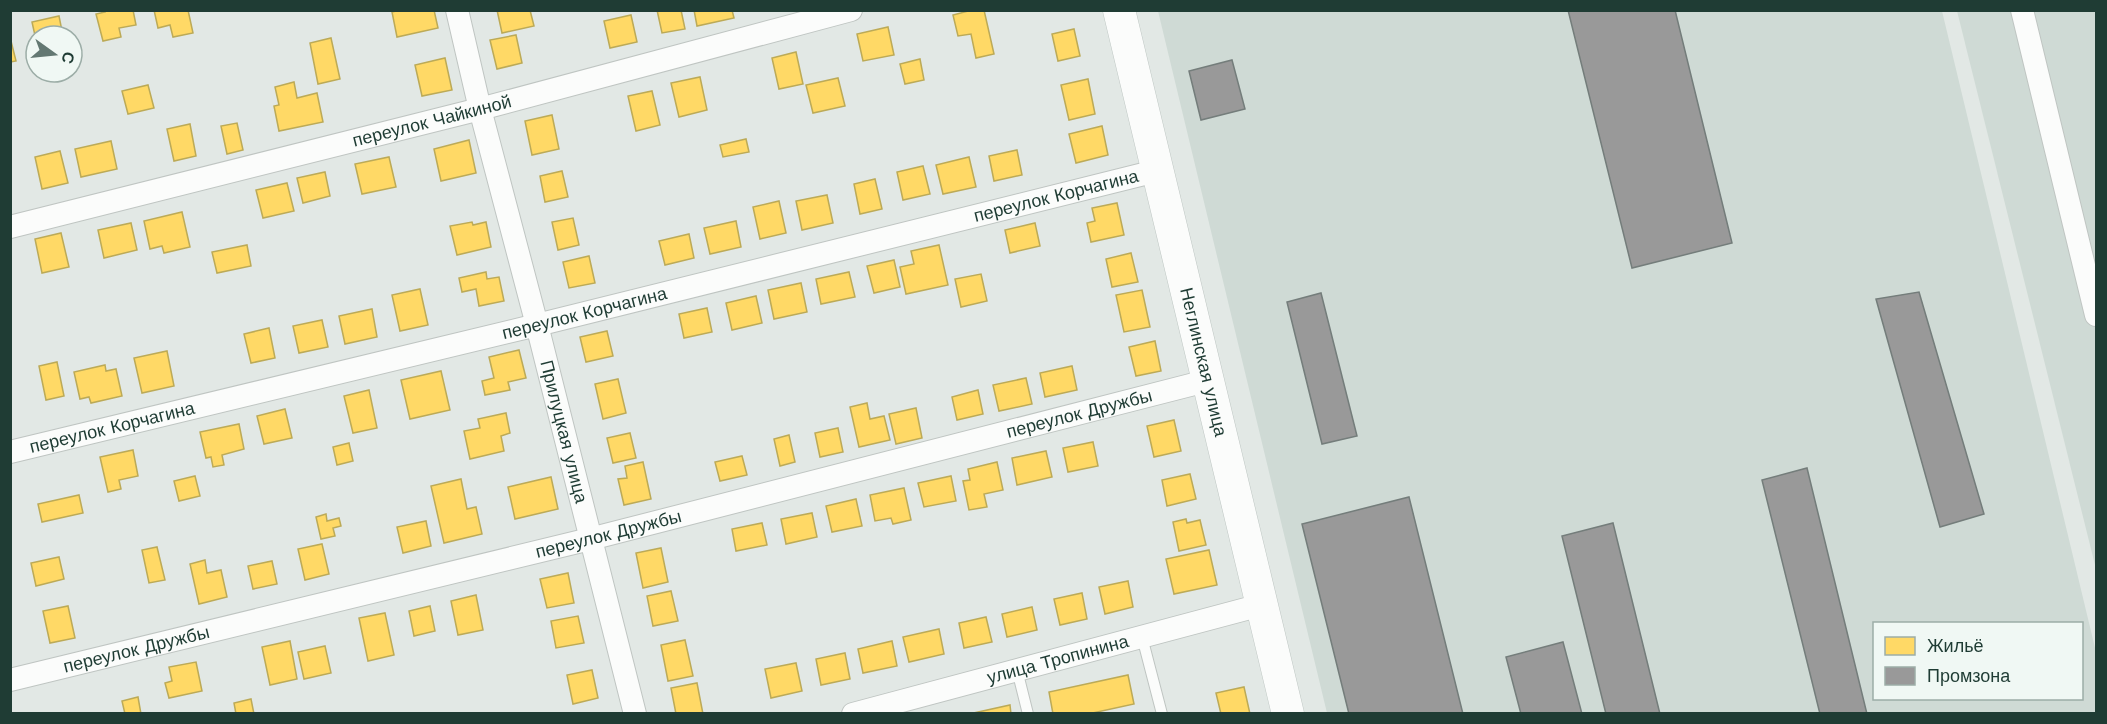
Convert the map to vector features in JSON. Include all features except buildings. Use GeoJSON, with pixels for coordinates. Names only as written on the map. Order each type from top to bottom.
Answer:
{"type":"FeatureCollection","features":[{"type":"Feature","properties":{"kind":"street","name":"Прилуцкая улица"},"geometry":{"type":"LineString","coordinates":[[457,10],[480,109],[537,325],[634,714]]}},
{"type":"Feature","properties":{"kind":"street","name":"переулок Чайкиной"},"geometry":{"type":"LineString","coordinates":[[10,227],[480,109],[851,10]]}},
{"type":"Feature","properties":{"kind":"street","name":"Неглинская улица"},"geometry":{"type":"LineString","coordinates":[[1119,10],[1206,381],[1288,714]]}},
{"type":"Feature","properties":{"kind":"street"},"geometry":{"type":"LineString","coordinates":[[2022,10],[2097,315]]}},
{"type":"Feature","properties":{"kind":"street","name":"переулок Корчагина"},"geometry":{"type":"LineString","coordinates":[[10,452],[537,325],[1156,171]]}},
{"type":"Feature","properties":{"kind":"street","name":"переулок Дружбы"},"geometry":{"type":"LineString","coordinates":[[10,680],[590,539],[1206,381]]}},
{"type":"Feature","properties":{"kind":"street","name":"улица Тропинина"},"geometry":{"type":"LineString","coordinates":[[853,714],[895,708],[1017,670],[1261,605]]}},
{"type":"Feature","properties":{"kind":"lane"},"geometry":{"type":"LineString","coordinates":[[1142,637],[1162,714]]}},
{"type":"Feature","properties":{"kind":"lane"},"geometry":{"type":"LineString","coordinates":[[1017,670],[1028,714]]}},
{"type":"Feature","properties":{"kind":"shaded area"},"geometry":{"type":"Polygon","coordinates":[[[1158,11],[1942,11],[2096,652],[2096,713],[1327,713],[1158,11]]]}},
{"type":"Feature","properties":{"kind":"shaded area"},"geometry":{"type":"Polygon","coordinates":[[[1957,11],[2096,11],[2096,569],[1957,11]]]}}]}
